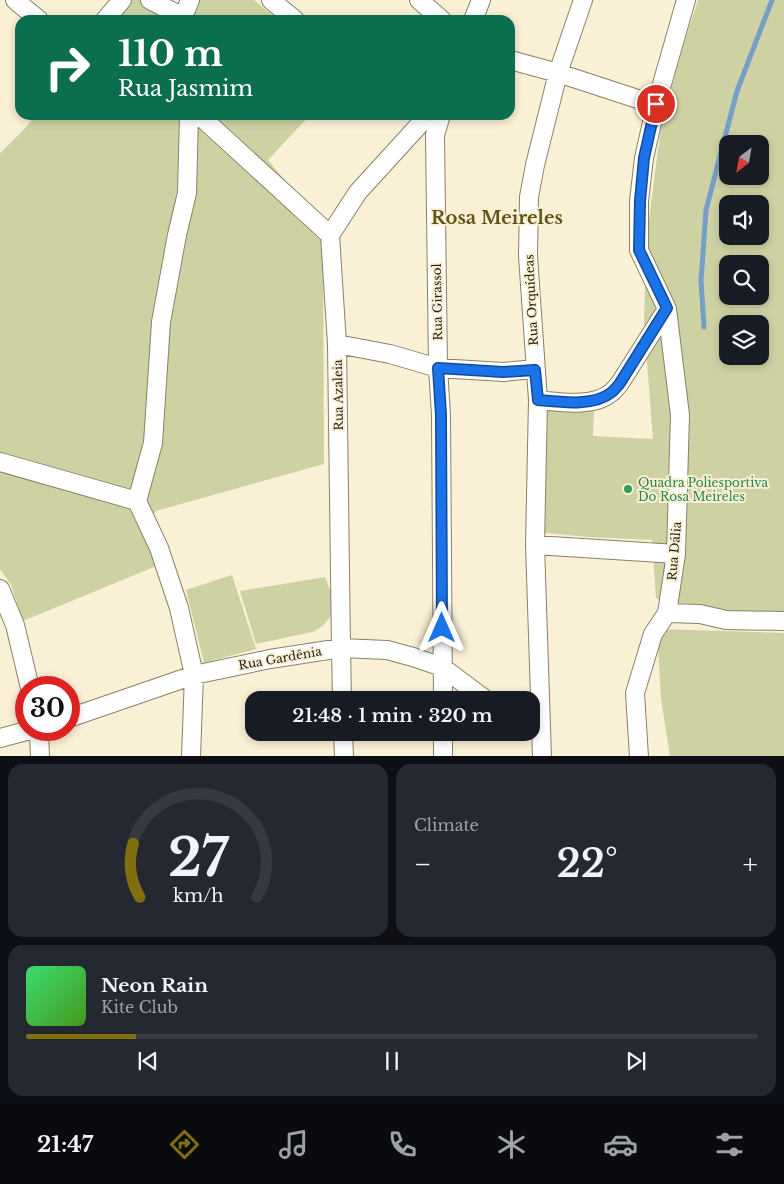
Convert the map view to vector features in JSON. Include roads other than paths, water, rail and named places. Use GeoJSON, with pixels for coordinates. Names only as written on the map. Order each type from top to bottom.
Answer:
{"type":"FeatureCollection","features":[{"type":"Feature","properties":{"kind":"street"},"geometry":{"type":"LineString","coordinates":[[15,0],[33,15]]}},
{"type":"Feature","properties":{"kind":"street"},"geometry":{"type":"LineString","coordinates":[[109,15],[122,0]]}},
{"type":"Feature","properties":{"kind":"street"},"geometry":{"type":"LineString","coordinates":[[150,0],[176,15]]}},
{"type":"Feature","properties":{"kind":"street"},"geometry":{"type":"LineString","coordinates":[[184,15],[190,0]]}},
{"type":"Feature","properties":{"kind":"street"},"geometry":{"type":"LineString","coordinates":[[271,0],[290,15]]}},
{"type":"Feature","properties":{"kind":"street"},"geometry":{"type":"LineString","coordinates":[[418,0],[436,15]]}},
{"type":"Feature","properties":{"kind":"street"},"geometry":{"type":"LineString","coordinates":[[475,15],[481,0]]}},
{"type":"Feature","properties":{"kind":"street","name":"Rua Orquídeas"},"geometry":{"type":"LineString","coordinates":[[538,744],[535,545],[538,400],[528,256],[529,197],[558,73],[583,0]]}},
{"type":"Feature","properties":{"kind":"street","name":"Rua Dália"},"geometry":{"type":"LineString","coordinates":[[639,756],[635,693],[653,634],[667,613],[676,554],[680,415],[667,308],[639,250],[640,201],[644,158],[656,104],[686,0]]}},
{"type":"Feature","properties":{"kind":"street"},"geometry":{"type":"LineString","coordinates":[[515,61],[656,104]]}},
{"type":"Feature","properties":{"kind":"street"},"geometry":{"type":"LineString","coordinates":[[189,120],[187,193],[160,322],[153,443],[137,501],[159,548],[179,608],[194,675],[191,756]]}},
{"type":"Feature","properties":{"kind":"street"},"geometry":{"type":"LineString","coordinates":[[204,120],[330,235],[358,192],[416,120]]}},
{"type":"Feature","properties":{"kind":"street"},"geometry":{"type":"LineString","coordinates":[[418,120],[435,135]]}},
{"type":"Feature","properties":{"kind":"street","name":"Rua Girassol"},"geometry":{"type":"LineString","coordinates":[[440,120],[435,135],[438,368],[441,415],[442,691]]}},
{"type":"Feature","properties":{"kind":"street","name":"Rua Azaleia"},"geometry":{"type":"LineString","coordinates":[[330,235],[337,344],[342,691]]}},
{"type":"Feature","properties":{"kind":"street"},"geometry":{"type":"LineString","coordinates":[[538,400],[582,402],[599,399],[611,393],[620,383],[667,308]]}},
{"type":"Feature","properties":{"kind":"street"},"geometry":{"type":"LineString","coordinates":[[337,344],[390,354],[438,368],[503,372],[535,370]]}},
{"type":"Feature","properties":{"kind":"street"},"geometry":{"type":"LineString","coordinates":[[0,462],[137,501]]}},
{"type":"Feature","properties":{"kind":"street"},"geometry":{"type":"LineString","coordinates":[[535,545],[676,554]]}},
{"type":"Feature","properties":{"kind":"street"},"geometry":{"type":"LineString","coordinates":[[0,589],[15,625],[27,676]]}},
{"type":"Feature","properties":{"kind":"street"},"geometry":{"type":"LineString","coordinates":[[667,613],[700,614],[726,620],[784,621]]}},
{"type":"Feature","properties":{"kind":"street","name":"Rua Gardênia"},"geometry":{"type":"LineString","coordinates":[[80,714],[194,675],[270,659],[341,648],[387,650],[413,657],[442,667],[474,691]]}},
{"type":"Feature","properties":{"kind":"street"},"geometry":{"type":"LineString","coordinates":[[0,738],[15,734]]}},
{"type":"Feature","properties":{"kind":"street"},"geometry":{"type":"LineString","coordinates":[[39,741],[40,756]]}},
{"type":"Feature","properties":{"kind":"street"},"geometry":{"type":"LineString","coordinates":[[343,741],[344,756]]}},
{"type":"Feature","properties":{"kind":"street"},"geometry":{"type":"LineString","coordinates":[[443,741],[443,756]]}},
{"type":"Feature","properties":{"kind":"waterway"},"geometry":{"type":"LineString","coordinates":[[704,327],[701,281],[706,210],[737,91],[772,0]]}},
{"type":"Feature","properties":{"kind":"place","name":"Quadra Poliesportiva Do Rosa Meireles"},"geometry":{"type":"Point","coordinates":[628,489]}},
{"type":"Feature","properties":{"kind":"district","name":"Rosa Meireles"},"geometry":{"type":"Point","coordinates":[497,218]}}]}
